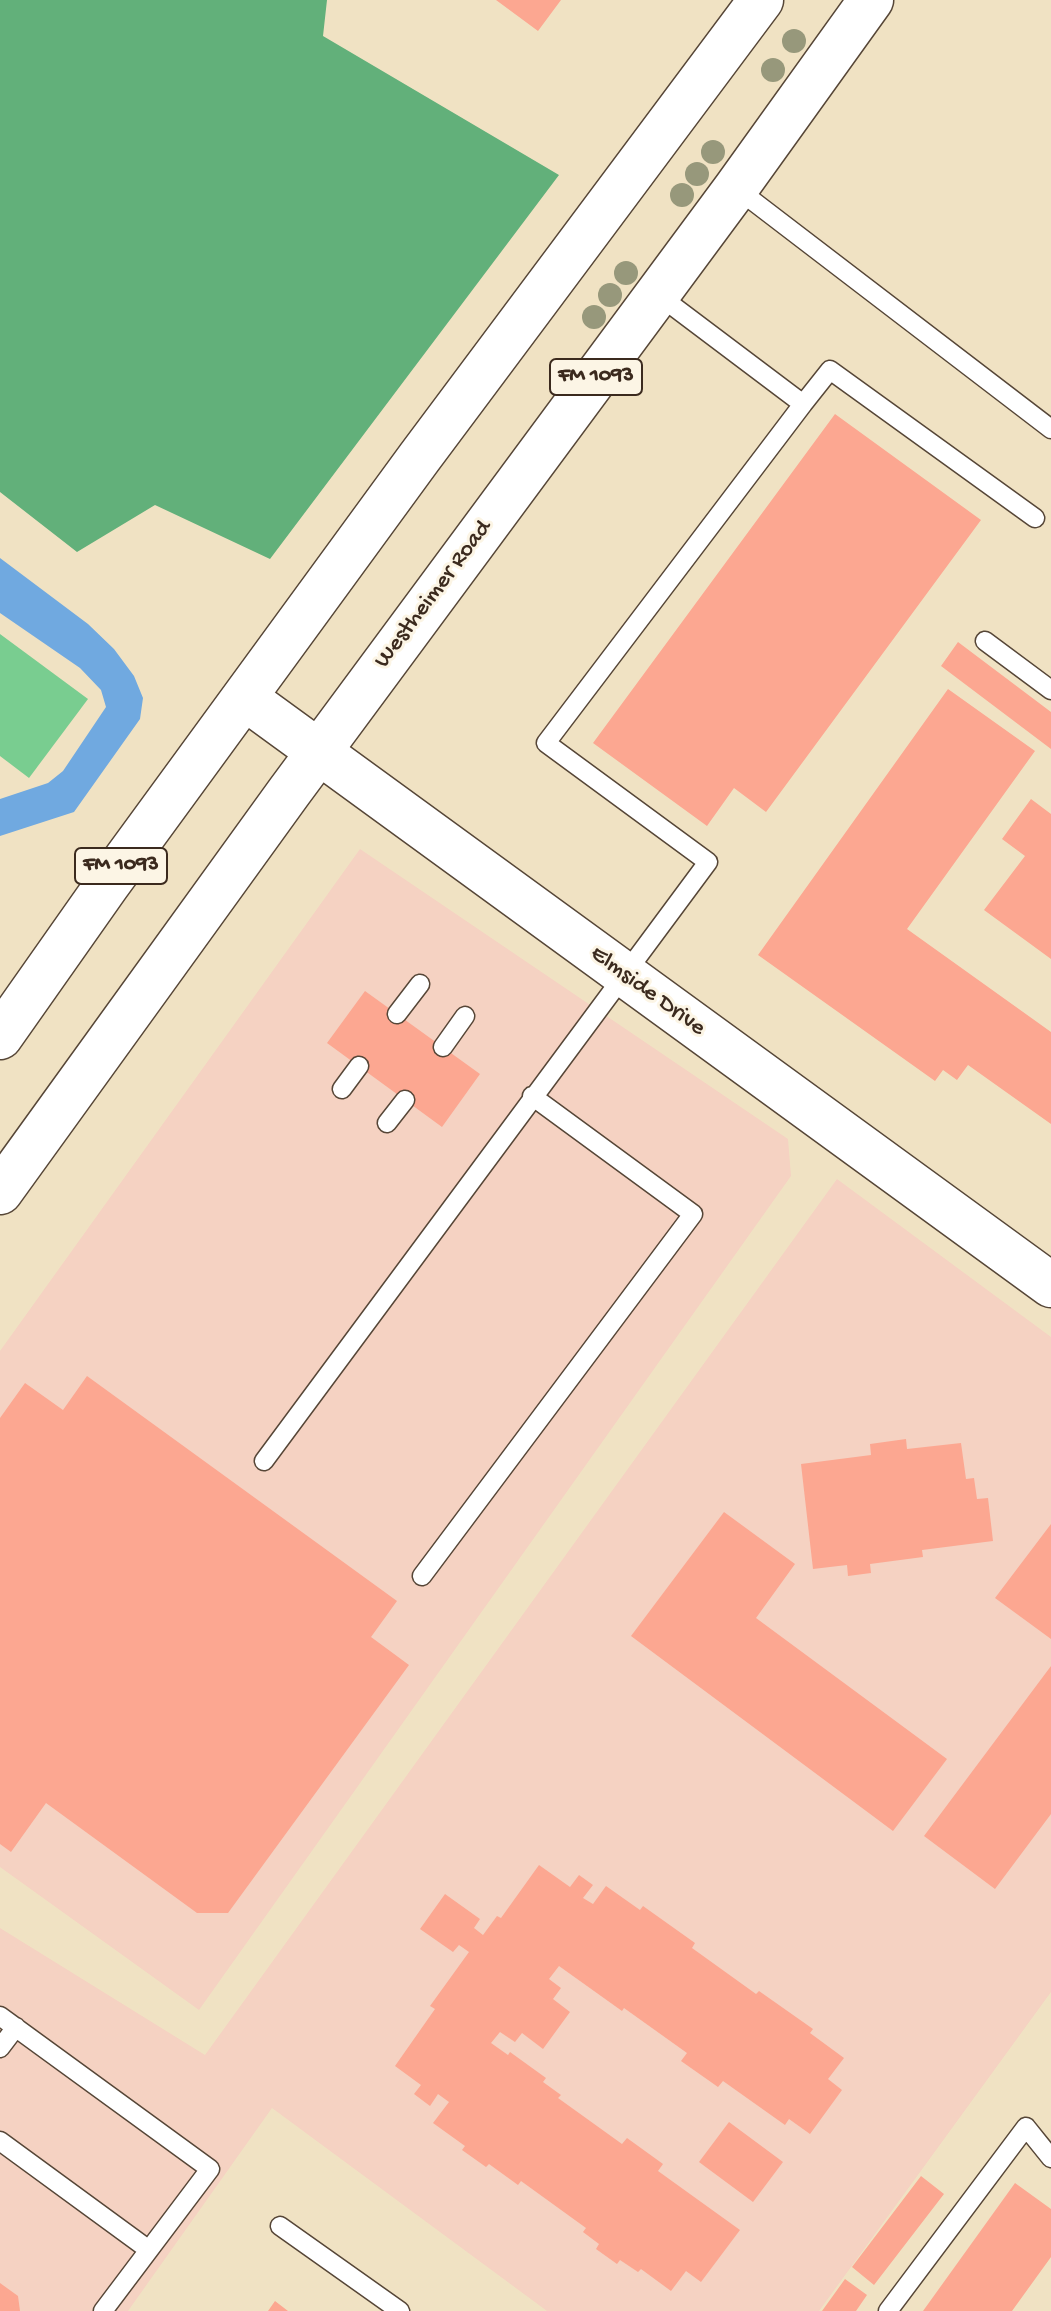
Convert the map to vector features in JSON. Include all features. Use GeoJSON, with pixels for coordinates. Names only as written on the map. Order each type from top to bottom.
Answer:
{"type":"FeatureCollection","features":[{"type":"Feature","properties":{"kind":"main road","name":"FM 1093"},"geometry":{"type":"LineString","coordinates":[[0,1037],[419,458],[761,0]]}},
{"type":"Feature","properties":{"kind":"main road","name":"Westheimer Road"},"geometry":{"type":"LineString","coordinates":[[0,1192],[318,752],[736,188],[871,0]]}},
{"type":"Feature","properties":{"kind":"main road","name":"Elmside Drive"},"geometry":{"type":"LineString","coordinates":[[245,698],[1051,1285]]}},
{"type":"Feature","properties":{"kind":"lane"},"geometry":{"type":"LineString","coordinates":[[736,188],[1051,429]]}},
{"type":"Feature","properties":{"kind":"lane"},"geometry":{"type":"LineString","coordinates":[[657,294],[803,404]]}},
{"type":"Feature","properties":{"kind":"lane"},"geometry":{"type":"LineString","coordinates":[[264,1461],[708,862],[546,743],[830,370],[1035,518]]}},
{"type":"Feature","properties":{"kind":"lane"},"geometry":{"type":"LineString","coordinates":[[985,641],[1051,690]]}},
{"type":"Feature","properties":{"kind":"lane"},"geometry":{"type":"LineString","coordinates":[[397,1014],[420,984]]}},
{"type":"Feature","properties":{"kind":"lane"},"geometry":{"type":"LineString","coordinates":[[443,1047],[465,1016]]}},
{"type":"Feature","properties":{"kind":"lane"},"geometry":{"type":"LineString","coordinates":[[342,1089],[359,1066]]}},
{"type":"Feature","properties":{"kind":"lane"},"geometry":{"type":"LineString","coordinates":[[422,1576],[693,1214],[532,1096]]}},
{"type":"Feature","properties":{"kind":"lane"},"geometry":{"type":"LineString","coordinates":[[387,1123],[405,1100]]}},
{"type":"Feature","properties":{"kind":"lane"},"geometry":{"type":"LineString","coordinates":[[0,2016],[210,2169],[103,2311]]}},
{"type":"Feature","properties":{"kind":"lane"},"geometry":{"type":"LineString","coordinates":[[0,2048],[16,2027]]}},
{"type":"Feature","properties":{"kind":"lane"},"geometry":{"type":"LineString","coordinates":[[888,2311],[1026,2127],[1051,2158]]}},
{"type":"Feature","properties":{"kind":"lane"},"geometry":{"type":"LineString","coordinates":[[0,2141],[149,2250]]}},
{"type":"Feature","properties":{"kind":"lane"},"geometry":{"type":"LineString","coordinates":[[280,2226],[400,2311]]}},
{"type":"Feature","properties":{"kind":"shaded area"},"geometry":{"type":"Polygon","coordinates":[[[360,849],[788,1139],[791,1176],[199,2010],[0,1867],[0,1351],[360,849]]]}},
{"type":"Feature","properties":{"kind":"shaded area"},"geometry":{"type":"Polygon","coordinates":[[[837,1179],[1051,1337],[1051,1992],[819,2311],[547,2311],[272,2108],[128,2311],[0,2311],[0,1928],[205,2055],[837,1179]]]}},
{"type":"Feature","properties":{"kind":"green space"},"geometry":{"type":"Polygon","coordinates":[[[0,0],[327,0],[323,36],[559,175],[270,559],[155,505],[77,552],[0,492],[0,0]]]}},
{"type":"Feature","properties":{"kind":"green space"},"geometry":{"type":"Polygon","coordinates":[[[0,634],[88,699],[29,778],[0,756],[0,634]]]}},
{"type":"Feature","properties":{"kind":"water"},"geometry":{"type":"Polygon","coordinates":[[[0,558],[88,624],[114,649],[134,676],[143,698],[140,719],[74,812],[0,836],[0,799],[48,783],[63,771],[106,707],[101,690],[80,668],[0,613],[0,558]]]}},
{"type":"Feature","properties":{"kind":"building"},"geometry":{"type":"Polygon","coordinates":[[[496,0],[561,0],[538,31],[496,0]]]}},
{"type":"Feature","properties":{"kind":"building"},"geometry":{"type":"Polygon","coordinates":[[[835,414],[981,520],[766,812],[734,788],[707,826],[593,743],[835,414]]]}},
{"type":"Feature","properties":{"kind":"building"},"geometry":{"type":"Polygon","coordinates":[[[958,642],[1051,712],[1051,749],[941,666],[958,642]]]}},
{"type":"Feature","properties":{"kind":"building"},"geometry":{"type":"Polygon","coordinates":[[[948,689],[1035,751],[907,929],[1051,1032],[1051,1124],[968,1065],[957,1080],[943,1070],[935,1081],[758,955],[948,689]]]}},
{"type":"Feature","properties":{"kind":"building"},"geometry":{"type":"Polygon","coordinates":[[[1031,799],[1051,814],[1051,959],[984,910],[1025,856],[1002,839],[1031,799]]]}},
{"type":"Feature","properties":{"kind":"building"},"geometry":{"type":"Polygon","coordinates":[[[365,991],[480,1074],[442,1127],[327,1043],[365,991]]]}},
{"type":"Feature","properties":{"kind":"building"},"geometry":{"type":"Polygon","coordinates":[[[87,1376],[397,1601],[371,1637],[409,1665],[228,1913],[197,1913],[46,1803],[11,1852],[0,1844],[0,1418],[25,1383],[63,1410],[87,1376]]]}},
{"type":"Feature","properties":{"kind":"building"},"geometry":{"type":"Polygon","coordinates":[[[906,1439],[907,1449],[961,1443],[966,1479],[974,1478],[977,1499],[988,1498],[993,1541],[922,1550],[923,1557],[870,1564],[871,1573],[848,1576],[847,1565],[813,1569],[801,1464],[871,1455],[870,1444],[906,1439]]]}},
{"type":"Feature","properties":{"kind":"building"},"geometry":{"type":"Polygon","coordinates":[[[724,1512],[795,1564],[756,1618],[947,1759],[893,1831],[631,1636],[724,1512]]]}},
{"type":"Feature","properties":{"kind":"building"},"geometry":{"type":"Polygon","coordinates":[[[1051,1524],[1051,1639],[995,1598],[1051,1524]]]}},
{"type":"Feature","properties":{"kind":"building"},"geometry":{"type":"Polygon","coordinates":[[[1051,1666],[1051,1814],[995,1889],[924,1836],[1051,1666]]]}},
{"type":"Feature","properties":{"kind":"building"},"geometry":{"type":"Polygon","coordinates":[[[539,1865],[570,1887],[579,1875],[593,1885],[583,1898],[593,1904],[606,1886],[640,1910],[643,1906],[695,1943],[692,1948],[756,1994],[759,1991],[813,2029],[810,2033],[844,2058],[828,2079],[842,2090],[810,2134],[789,2119],[785,2125],[723,2081],[718,2087],[681,2061],[687,2053],[559,1966],[549,1979],[561,1988],[553,1999],[570,2012],[543,2049],[522,2033],[515,2042],[500,2032],[491,2043],[508,2055],[510,2052],[546,2078],[543,2082],[561,2095],[558,2098],[622,2144],[627,2138],[663,2164],[658,2171],[740,2230],[701,2282],[686,2271],[671,2291],[641,2269],[638,2272],[620,2260],[617,2264],[596,2249],[599,2244],[583,2232],[586,2228],[521,2181],[518,2185],[489,2164],[486,2167],[462,2150],[465,2146],[433,2123],[449,2102],[438,2094],[430,2106],[414,2094],[421,2085],[395,2066],[435,2009],[430,2006],[469,1952],[459,1945],[453,1952],[420,1929],[445,1894],[480,1919],[474,1928],[483,1935],[497,1916],[501,1918],[539,1865]]]}},
{"type":"Feature","properties":{"kind":"building"},"geometry":{"type":"Polygon","coordinates":[[[729,2122],[783,2162],[753,2202],[699,2162],[729,2122]]]}},
{"type":"Feature","properties":{"kind":"building"},"geometry":{"type":"Polygon","coordinates":[[[921,2176],[944,2194],[874,2285],[852,2267],[921,2176]]]}},
{"type":"Feature","properties":{"kind":"building"},"geometry":{"type":"Polygon","coordinates":[[[1015,2183],[1051,2209],[1051,2257],[1012,2311],[923,2311],[1015,2183]]]}},
{"type":"Feature","properties":{"kind":"building"},"geometry":{"type":"Polygon","coordinates":[[[845,2279],[867,2295],[856,2311],[822,2311],[845,2279]]]}},
{"type":"Feature","properties":{"kind":"building"},"geometry":{"type":"Polygon","coordinates":[[[0,2283],[18,2296],[20,2311],[0,2311],[0,2283]]]}},
{"type":"Feature","properties":{"kind":"building"},"geometry":{"type":"Polygon","coordinates":[[[275,2301],[288,2311],[268,2311],[275,2301]]]}}]}
